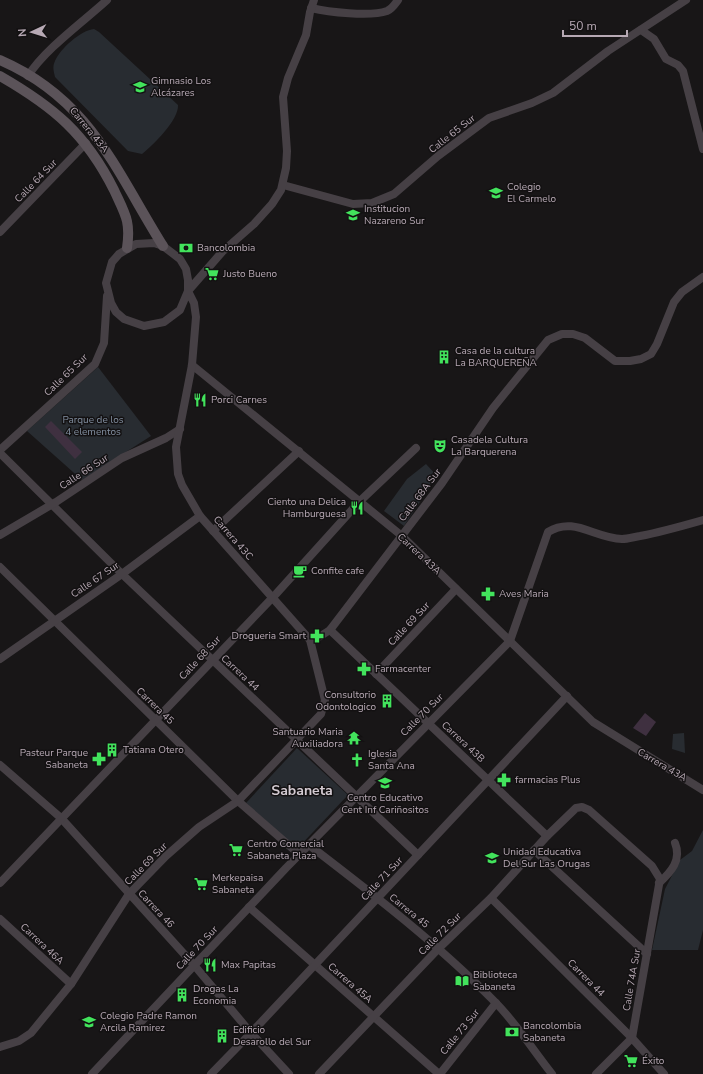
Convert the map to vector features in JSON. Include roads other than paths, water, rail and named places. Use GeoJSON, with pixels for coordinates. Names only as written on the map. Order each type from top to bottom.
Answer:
{"type":"FeatureCollection","features":[{"type":"Feature","properties":{"kind":"main road","name":"Carrera 43A"},"geometry":{"type":"LineString","coordinates":[[0,60],[28,76],[68,103],[95,134],[112,158],[138,206],[163,246]]}},
{"type":"Feature","properties":{"kind":"main road","name":"Carrera 43A"},"geometry":{"type":"LineString","coordinates":[[0,76],[33,95],[46,105],[64,120],[86,143],[102,167],[126,216],[129,227],[127,248]]}},
{"type":"Feature","properties":{"kind":"street"},"geometry":{"type":"LineString","coordinates":[[28,76],[57,45],[107,0]]}},
{"type":"Feature","properties":{"kind":"street"},"geometry":{"type":"LineString","coordinates":[[192,365],[196,318],[194,303],[188,290],[186,269],[180,259],[163,246],[145,243],[127,248],[112,262],[106,283],[107,293],[116,312],[124,319],[134,323],[154,325],[173,317],[180,310],[188,290],[222,252],[254,224],[272,204],[283,185],[287,151],[283,97],[288,78],[306,35],[312,4],[326,12],[380,12],[391,8],[398,0]]}},
{"type":"Feature","properties":{"kind":"street","name":"Calle 65 Sur"},"geometry":{"type":"LineString","coordinates":[[283,185],[353,204],[372,203],[394,194],[438,156],[489,118],[532,103],[553,93],[608,51],[686,0]]}},
{"type":"Feature","properties":{"kind":"street"},"geometry":{"type":"LineString","coordinates":[[642,30],[654,39],[666,59],[678,65],[683,70],[703,149]]}},
{"type":"Feature","properties":{"kind":"street","name":"Calle 64 Sur"},"geometry":{"type":"LineString","coordinates":[[0,232],[86,143]]}},
{"type":"Feature","properties":{"kind":"street","name":"Calle 68A Sur"},"geometry":{"type":"LineString","coordinates":[[310,640],[319,637],[330,630],[442,482],[494,408],[548,340],[562,334],[573,334],[585,338],[615,361],[630,362],[641,359],[651,354],[657,344],[674,302],[682,292],[703,277]]}},
{"type":"Feature","properties":{"kind":"street","name":"Calle 65 Sur"},"geometry":{"type":"LineString","coordinates":[[0,450],[94,364],[104,343],[107,293]]}},
{"type":"Feature","properties":{"kind":"street","name":"Carrera 43C"},"geometry":{"type":"LineString","coordinates":[[192,365],[176,447],[178,474],[184,490],[200,516],[310,640],[325,700],[324,708]]}},
{"type":"Feature","properties":{"kind":"street","name":"Carrera 43A"},"geometry":{"type":"LineString","coordinates":[[192,365],[402,536],[593,722],[703,790]]}},
{"type":"Feature","properties":{"kind":"street","name":"Calle 66 Sur"},"geometry":{"type":"LineString","coordinates":[[0,535],[52,504],[122,458],[166,438],[180,428]]}},
{"type":"Feature","properties":{"kind":"street","name":"Calle 68 Sur"},"geometry":{"type":"LineString","coordinates":[[0,883],[272,597],[360,502],[416,448]]}},
{"type":"Feature","properties":{"kind":"street"},"geometry":{"type":"LineString","coordinates":[[213,531],[299,452]]}},
{"type":"Feature","properties":{"kind":"street","name":"Carrera 44"},"geometry":{"type":"LineString","coordinates":[[0,453],[122,574],[418,855]]}},
{"type":"Feature","properties":{"kind":"street","name":"Calle 67 Sur"},"geometry":{"type":"LineString","coordinates":[[0,659],[122,574],[200,516]]}},
{"type":"Feature","properties":{"kind":"street","name":"Calle 70 Sur"},"geometry":{"type":"LineString","coordinates":[[92,1074],[249,907],[510,641],[548,532],[556,527],[565,525],[576,526],[594,533],[623,539],[662,532],[703,520]]}},
{"type":"Feature","properties":{"kind":"street","name":"Carrera 45"},"geometry":{"type":"LineString","coordinates":[[0,567],[238,801],[300,855]]}},
{"type":"Feature","properties":{"kind":"street","name":"Calle 69 Sur"},"geometry":{"type":"LineString","coordinates":[[376,674],[456,588]]}},
{"type":"Feature","properties":{"kind":"street","name":"Carrera 43B"},"geometry":{"type":"LineString","coordinates":[[330,630],[547,836]]}},
{"type":"Feature","properties":{"kind":"street","name":"Calle 71 Sur"},"geometry":{"type":"LineString","coordinates":[[211,1074],[251,1034],[567,696]]}},
{"type":"Feature","properties":{"kind":"street","name":"Calle 69 Sur"},"geometry":{"type":"LineString","coordinates":[[0,1047],[26,1038],[71,984],[129,894],[166,856],[199,827],[238,801],[297,740],[321,714],[324,708]]}},
{"type":"Feature","properties":{"kind":"street","name":"Carrera 46"},"geometry":{"type":"LineString","coordinates":[[0,765],[61,818],[194,965],[251,1034],[289,1074]]}},
{"type":"Feature","properties":{"kind":"street","name":"Calle 72 Sur"},"geometry":{"type":"LineString","coordinates":[[319,1074],[373,1016],[439,948],[491,898],[547,836],[576,808],[582,807],[589,810],[652,866],[659,879]]}},
{"type":"Feature","properties":{"kind":"street"},"geometry":{"type":"LineString","coordinates":[[659,879],[673,868],[677,859],[678,851],[675,843]]}},
{"type":"Feature","properties":{"kind":"street","name":"Carrera 45"},"geometry":{"type":"LineString","coordinates":[[309,845],[439,948],[496,1003],[552,1074]]}},
{"type":"Feature","properties":{"kind":"street"},"geometry":{"type":"LineString","coordinates":[[534,850],[647,954]]}},
{"type":"Feature","properties":{"kind":"street","name":"Calle 74A Sur"},"geometry":{"type":"LineString","coordinates":[[632,1038],[659,879]]}},
{"type":"Feature","properties":{"kind":"street","name":"Carrera 44"},"geometry":{"type":"LineString","coordinates":[[491,898],[632,1038],[664,1074]]}},
{"type":"Feature","properties":{"kind":"street"},"geometry":{"type":"LineString","coordinates":[[122,905],[127,902],[137,902]]}},
{"type":"Feature","properties":{"kind":"street","name":"Carrera 45A"},"geometry":{"type":"LineString","coordinates":[[249,907],[439,1074]]}},
{"type":"Feature","properties":{"kind":"street","name":"Carrera 46A"},"geometry":{"type":"LineString","coordinates":[[0,919],[71,984]]}},
{"type":"Feature","properties":{"kind":"street","name":"Calle 73 Sur"},"geometry":{"type":"LineString","coordinates":[[439,1074],[496,1003]]}},
{"type":"Feature","properties":{"kind":"street"},"geometry":{"type":"LineString","coordinates":[[596,1074],[632,1038]]}},
{"type":"Feature","properties":{"kind":"place","name":"Gimnasio Los Alcázares"},"geometry":{"type":"Point","coordinates":[140,87]}},
{"type":"Feature","properties":{"kind":"place","name":"Colegio El Carmelo"},"geometry":{"type":"Point","coordinates":[496,193]}},
{"type":"Feature","properties":{"kind":"place","name":"Institucion Nazareno Sur"},"geometry":{"type":"Point","coordinates":[353,215]}},
{"type":"Feature","properties":{"kind":"place","name":"Bancolombia"},"geometry":{"type":"Point","coordinates":[186,248]}},
{"type":"Feature","properties":{"kind":"place","name":"Justo Bueno"},"geometry":{"type":"Point","coordinates":[212,274]}},
{"type":"Feature","properties":{"kind":"place","name":"Casa de la cultura La BARQUEREÑA"},"geometry":{"type":"Point","coordinates":[444,357]}},
{"type":"Feature","properties":{"kind":"place","name":"Porci Carnes"},"geometry":{"type":"Point","coordinates":[200,400]}},
{"type":"Feature","properties":{"kind":"place","name":"Casadela Cultura La Barquerena"},"geometry":{"type":"Point","coordinates":[440,446]}},
{"type":"Feature","properties":{"kind":"place","name":"Ciento una Delica Hamburguesa"},"geometry":{"type":"Point","coordinates":[357,508]}},
{"type":"Feature","properties":{"kind":"place","name":"Confite cafe"},"geometry":{"type":"Point","coordinates":[300,571]}},
{"type":"Feature","properties":{"kind":"place","name":"Aves Maria"},"geometry":{"type":"Point","coordinates":[488,594]}},
{"type":"Feature","properties":{"kind":"place","name":"Drogueria Smart"},"geometry":{"type":"Point","coordinates":[317,636]}},
{"type":"Feature","properties":{"kind":"place","name":"Farmacenter"},"geometry":{"type":"Point","coordinates":[364,669]}},
{"type":"Feature","properties":{"kind":"place","name":"Consultorio Odontologico"},"geometry":{"type":"Point","coordinates":[387,701]}},
{"type":"Feature","properties":{"kind":"place","name":"Santuario Maria Auxiliadora"},"geometry":{"type":"Point","coordinates":[354,738]}},
{"type":"Feature","properties":{"kind":"place","name":"Tatiana Otero"},"geometry":{"type":"Point","coordinates":[112,750]}},
{"type":"Feature","properties":{"kind":"place","name":"Pasteur Parque Sabaneta"},"geometry":{"type":"Point","coordinates":[99,759]}},
{"type":"Feature","properties":{"kind":"place","name":"Iglesia Santa Ana"},"geometry":{"type":"Point","coordinates":[357,760]}},
{"type":"Feature","properties":{"kind":"place","name":"farmacias Plus"},"geometry":{"type":"Point","coordinates":[504,780]}},
{"type":"Feature","properties":{"kind":"place","name":"Centro Educativo Cent Inf Cariñositos"},"geometry":{"type":"Point","coordinates":[385,783]}},
{"type":"Feature","properties":{"kind":"place","name":"Centro Comercial Sabaneta Plaza"},"geometry":{"type":"Point","coordinates":[236,850]}},
{"type":"Feature","properties":{"kind":"place","name":"Unidad Educativa Del Sur Las Orugas"},"geometry":{"type":"Point","coordinates":[492,858]}},
{"type":"Feature","properties":{"kind":"place","name":"Merkepaisa Sabaneta"},"geometry":{"type":"Point","coordinates":[201,884]}},
{"type":"Feature","properties":{"kind":"place","name":"Max Papitas"},"geometry":{"type":"Point","coordinates":[210,965]}},
{"type":"Feature","properties":{"kind":"place","name":"Biblioteca Sabaneta"},"geometry":{"type":"Point","coordinates":[462,981]}},
{"type":"Feature","properties":{"kind":"place","name":"Drogas La Economia"},"geometry":{"type":"Point","coordinates":[182,995]}},
{"type":"Feature","properties":{"kind":"place","name":"Colegio Padre Ramon Arcila Ramirez"},"geometry":{"type":"Point","coordinates":[89,1022]}},
{"type":"Feature","properties":{"kind":"place","name":"Bancolombia Sabaneta"},"geometry":{"type":"Point","coordinates":[512,1032]}},
{"type":"Feature","properties":{"kind":"place","name":"Edificio Desarollo del Sur"},"geometry":{"type":"Point","coordinates":[222,1036]}},
{"type":"Feature","properties":{"kind":"place","name":"Éxito"},"geometry":{"type":"Point","coordinates":[631,1061]}},
{"type":"Feature","properties":{"kind":"district","name":"Sabaneta"},"geometry":{"type":"Point","coordinates":[302,790]}},
{"type":"Feature","properties":{"kind":"park label","name":"Parque de los 4 elementos"},"geometry":{"type":"Point","coordinates":[93,426]}}]}
